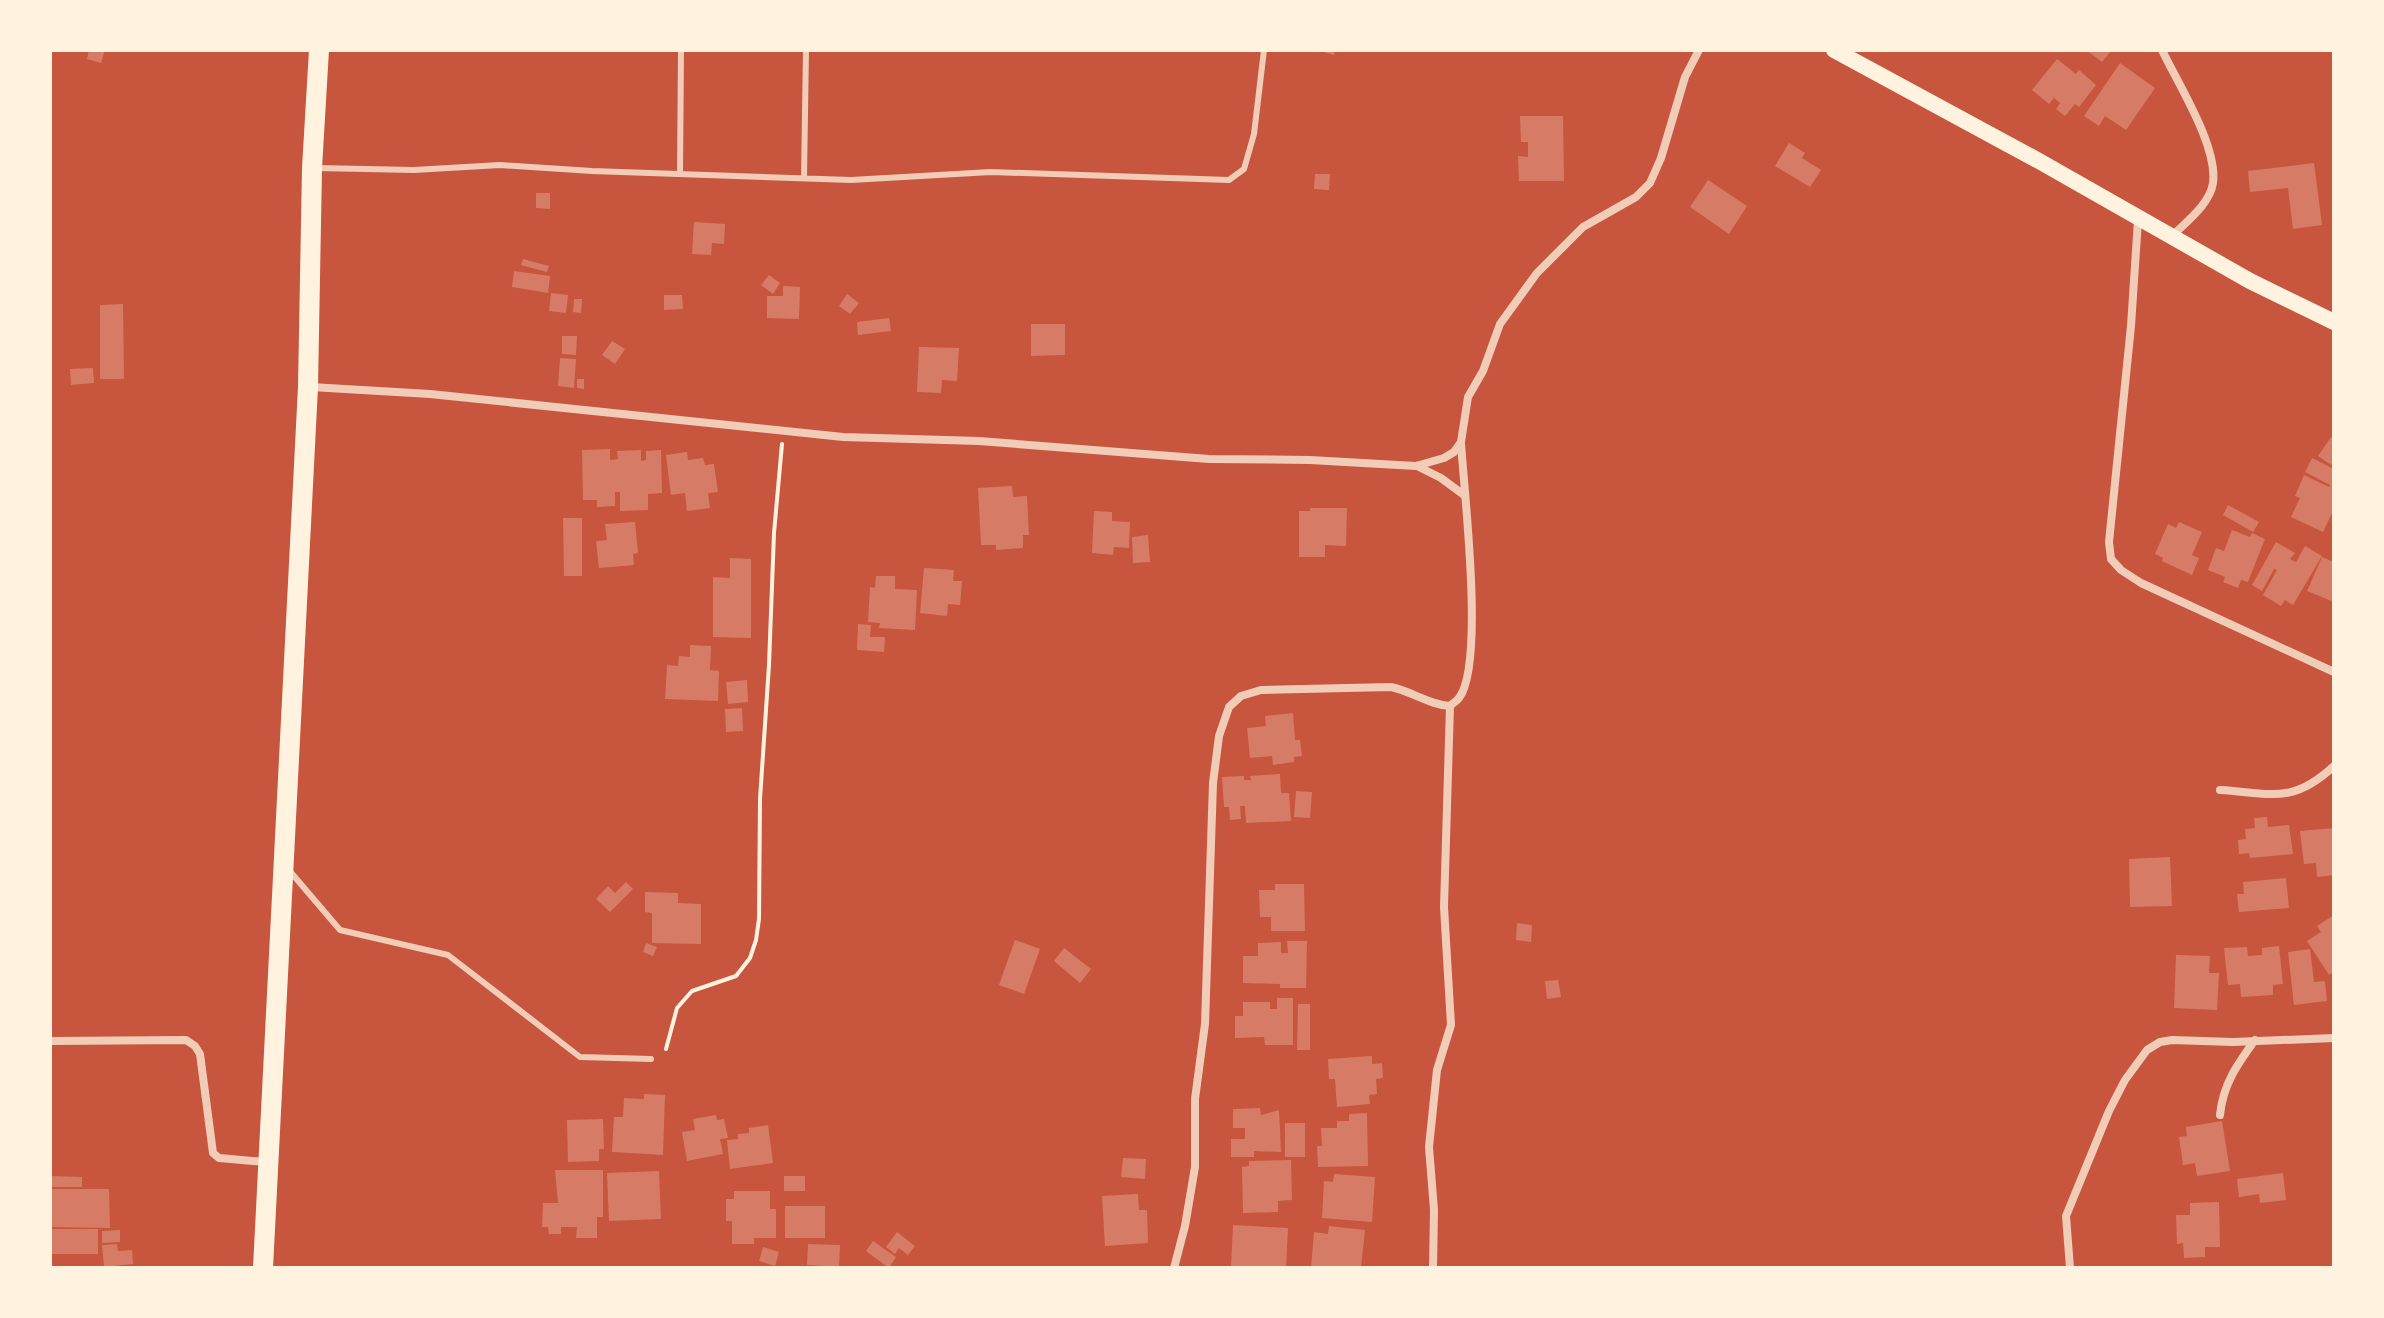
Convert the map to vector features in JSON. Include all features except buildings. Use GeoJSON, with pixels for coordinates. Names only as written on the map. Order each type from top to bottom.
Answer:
{"type":"FeatureCollection","features":[{"type":"Feature","properties":{"kind":"highway"},"geometry":{"type":"LineString","coordinates":[[263,1268],[308,387],[312,168],[319,50]]}},
{"type":"Feature","properties":{"kind":"main road"},"geometry":{"type":"LineString","coordinates":[[1834,50],[2039,161],[2250,281],[2334,322]]}},
{"type":"Feature","properties":{"kind":"street"},"geometry":{"type":"LineString","coordinates":[[1174,1268],[1195,1167],[1195,1099],[1205,1024],[1213,783],[1224,715],[1241,696],[1273,689],[1391,687],[1440,706],[1450,706],[1460,698],[1467,679],[1470,653],[1471,586],[1461,442],[1468,397],[1483,371],[1505,316],[1537,273],[1583,227],[1636,197],[1650,183],[1661,158],[1685,77],[1699,50]]}},
{"type":"Feature","properties":{"kind":"street"},"geometry":{"type":"LineString","coordinates":[[2162,50],[2204,135],[2211,159],[2213,184],[2201,207],[2172,237]]}},
{"type":"Feature","properties":{"kind":"street"},"geometry":{"type":"LineString","coordinates":[[2138,220],[2131,326],[2109,542],[2111,559],[2141,583],[2334,672]]}},
{"type":"Feature","properties":{"kind":"street"},"geometry":{"type":"LineString","coordinates":[[308,387],[430,394],[843,437],[979,441],[1209,459],[1310,460],[1416,466],[1444,458],[1454,452],[1461,442]]}},
{"type":"Feature","properties":{"kind":"street"},"geometry":{"type":"LineString","coordinates":[[1416,466],[1441,478],[1464,495]]}},
{"type":"Feature","properties":{"kind":"street"},"geometry":{"type":"LineString","coordinates":[[1433,1268],[1430,1133],[1437,1070],[1451,1025],[1444,907],[1450,706]]}},
{"type":"Feature","properties":{"kind":"street"},"geometry":{"type":"LineString","coordinates":[[2220,790],[2287,795],[2305,789],[2334,766]]}},
{"type":"Feature","properties":{"kind":"street"},"geometry":{"type":"LineString","coordinates":[[2070,1268],[2066,1216],[2109,1111],[2125,1080],[2147,1050],[2172,1040],[2334,1038]]}},
{"type":"Feature","properties":{"kind":"street"},"geometry":{"type":"LineString","coordinates":[[50,1041],[186,1040],[200,1054],[213,1153],[219,1158],[267,1162]]}},
{"type":"Feature","properties":{"kind":"street"},"geometry":{"type":"LineString","coordinates":[[2220,1115],[2231,1073],[2255,1040]]}},
{"type":"Feature","properties":{"kind":"lane"},"geometry":{"type":"LineString","coordinates":[[680,172],[681,50]]}},
{"type":"Feature","properties":{"kind":"lane"},"geometry":{"type":"LineString","coordinates":[[804,177],[806,50]]}},
{"type":"Feature","properties":{"kind":"lane"},"geometry":{"type":"LineString","coordinates":[[312,168],[414,170],[500,165],[851,180],[991,172],[1229,180],[1244,169],[1254,134],[1264,50]]}},
{"type":"Feature","properties":{"kind":"lane"},"geometry":{"type":"LineString","coordinates":[[283,863],[340,930],[448,955],[580,1057],[651,1059]]}},
{"type":"Feature","properties":{"kind":"path"},"geometry":{"type":"LineString","coordinates":[[666,1049],[677,1008],[692,991],[736,976],[750,958],[756,940],[774,533],[784,430]]}}]}
